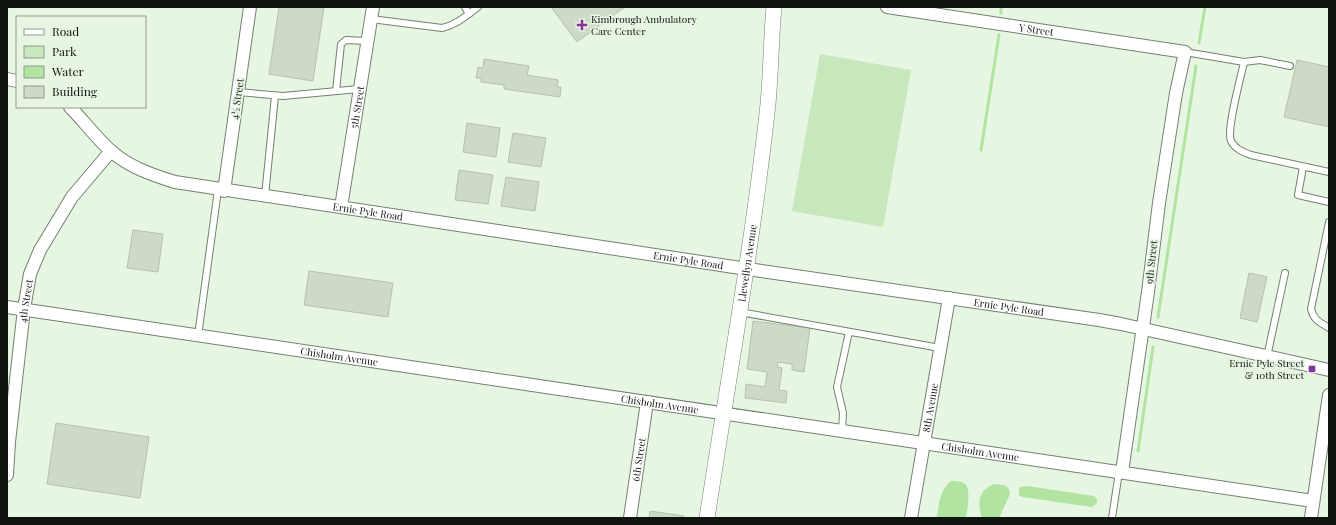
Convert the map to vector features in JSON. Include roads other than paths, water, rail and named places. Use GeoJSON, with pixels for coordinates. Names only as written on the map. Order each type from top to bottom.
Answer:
{"type":"FeatureCollection","features":[{"type":"Feature","properties":{"kind":"street","name":"4½ Street"},"geometry":{"type":"LineString","coordinates":[[221,190],[238,92],[250,7]]}},
{"type":"Feature","properties":{"kind":"street","name":"Llewellyn Avenue"},"geometry":{"type":"LineString","coordinates":[[707,518],[740,312],[767,110],[774,7]]}},
{"type":"Feature","properties":{"kind":"street","name":"Y Street"},"geometry":{"type":"LineString","coordinates":[[887,7],[1185,52]]}},
{"type":"Feature","properties":{"kind":"street","name":"5th Street"},"geometry":{"type":"LineString","coordinates":[[340,207],[372,13]]}},
{"type":"Feature","properties":{"kind":"street","name":"9th Street"},"geometry":{"type":"LineString","coordinates":[[1120,472],[1143,329],[1158,203],[1176,93],[1185,52]]}},
{"type":"Feature","properties":{"kind":"street","name":"Ernie Pyle Road"},"geometry":{"type":"LineString","coordinates":[[71,108],[111,151],[130,165],[175,182],[1099,320],[1329,370]]}},
{"type":"Feature","properties":{"kind":"street","name":"4th Street"},"geometry":{"type":"LineString","coordinates":[[7,475],[9,442],[24,309],[30,274],[40,250],[72,196],[111,151]]}},
{"type":"Feature","properties":{"kind":"street","name":"8th Avenue"},"geometry":{"type":"LineString","coordinates":[[911,518],[948,298]]}},
{"type":"Feature","properties":{"kind":"street","name":"Chisholm Avenue"},"geometry":{"type":"LineString","coordinates":[[7,307],[1313,501]]}},
{"type":"Feature","properties":{"kind":"street"},"geometry":{"type":"LineString","coordinates":[[1311,518],[1329,395]]}},
{"type":"Feature","properties":{"kind":"street","name":"6th Street"},"geometry":{"type":"LineString","coordinates":[[630,518],[647,402]]}},
{"type":"Feature","properties":{"kind":"lane"},"geometry":{"type":"LineString","coordinates":[[465,7],[469,14]]}},
{"type":"Feature","properties":{"kind":"lane"},"geometry":{"type":"LineString","coordinates":[[372,13],[442,28],[451,26],[478,7]]}},
{"type":"Feature","properties":{"kind":"lane"},"geometry":{"type":"LineString","coordinates":[[336,91],[341,44],[346,40],[367,41]]}},
{"type":"Feature","properties":{"kind":"lane"},"geometry":{"type":"LineString","coordinates":[[1185,52],[1244,62],[1260,60],[1290,66]]}},
{"type":"Feature","properties":{"kind":"lane"},"geometry":{"type":"LineString","coordinates":[[1244,62],[1231,124],[1231,141],[1241,152],[1329,172]]}},
{"type":"Feature","properties":{"kind":"lane"},"geometry":{"type":"LineString","coordinates":[[238,92],[283,96],[360,89]]}},
{"type":"Feature","properties":{"kind":"lane"},"geometry":{"type":"LineString","coordinates":[[265,196],[275,96]]}},
{"type":"Feature","properties":{"kind":"lane"},"geometry":{"type":"LineString","coordinates":[[1303,167],[1298,195],[1329,202]]}},
{"type":"Feature","properties":{"kind":"lane"},"geometry":{"type":"LineString","coordinates":[[198,336],[221,190]]}},
{"type":"Feature","properties":{"kind":"lane"},"geometry":{"type":"LineString","coordinates":[[1329,222],[1311,309],[1313,316],[1317,321],[1329,328]]}},
{"type":"Feature","properties":{"kind":"lane"},"geometry":{"type":"LineString","coordinates":[[1267,357],[1284,274]]}},
{"type":"Feature","properties":{"kind":"lane"},"geometry":{"type":"LineString","coordinates":[[740,312],[940,348]]}},
{"type":"Feature","properties":{"kind":"lane"},"geometry":{"type":"LineString","coordinates":[[842,431],[843,413],[837,387],[849,332]]}},
{"type":"Feature","properties":{"kind":"lane"},"geometry":{"type":"LineString","coordinates":[[1112,518],[1120,472]]}},
{"type":"Feature","properties":{"kind":"water"},"geometry":{"type":"Polygon","coordinates":[[[951,481],[964,483],[968,489],[966,518],[937,518],[942,493],[951,481]]]}},
{"type":"Feature","properties":{"kind":"water"},"geometry":{"type":"Polygon","coordinates":[[[994,484],[1005,485],[1009,489],[1010,494],[999,518],[982,518],[979,502],[980,498],[985,490],[994,484]]]}},
{"type":"Feature","properties":{"kind":"water"},"geometry":{"type":"Polygon","coordinates":[[[1027,486],[1094,496],[1097,499],[1097,503],[1092,507],[1022,497],[1019,495],[1019,489],[1020,487],[1027,486]]]}},
{"type":"Feature","properties":{"kind":"waterway"},"geometry":{"type":"LineString","coordinates":[[1001,7],[1001,13]]}},
{"type":"Feature","properties":{"kind":"waterway"},"geometry":{"type":"LineString","coordinates":[[1199,43],[1205,7]]}},
{"type":"Feature","properties":{"kind":"waterway"},"geometry":{"type":"LineString","coordinates":[[981,150],[999,35]]}},
{"type":"Feature","properties":{"kind":"waterway"},"geometry":{"type":"LineString","coordinates":[[1158,317],[1196,66]]}},
{"type":"Feature","properties":{"kind":"waterway"},"geometry":{"type":"LineString","coordinates":[[1138,451],[1153,347]]}},
{"type":"Feature","properties":{"kind":"place","name":"Kimbrough Ambulatory Care Center"},"geometry":{"type":"Point","coordinates":[582,25]}},
{"type":"Feature","properties":{"kind":"place","name":"Ernie Pyle Street & 10th Street"},"geometry":{"type":"Point","coordinates":[1312,369]}}]}
